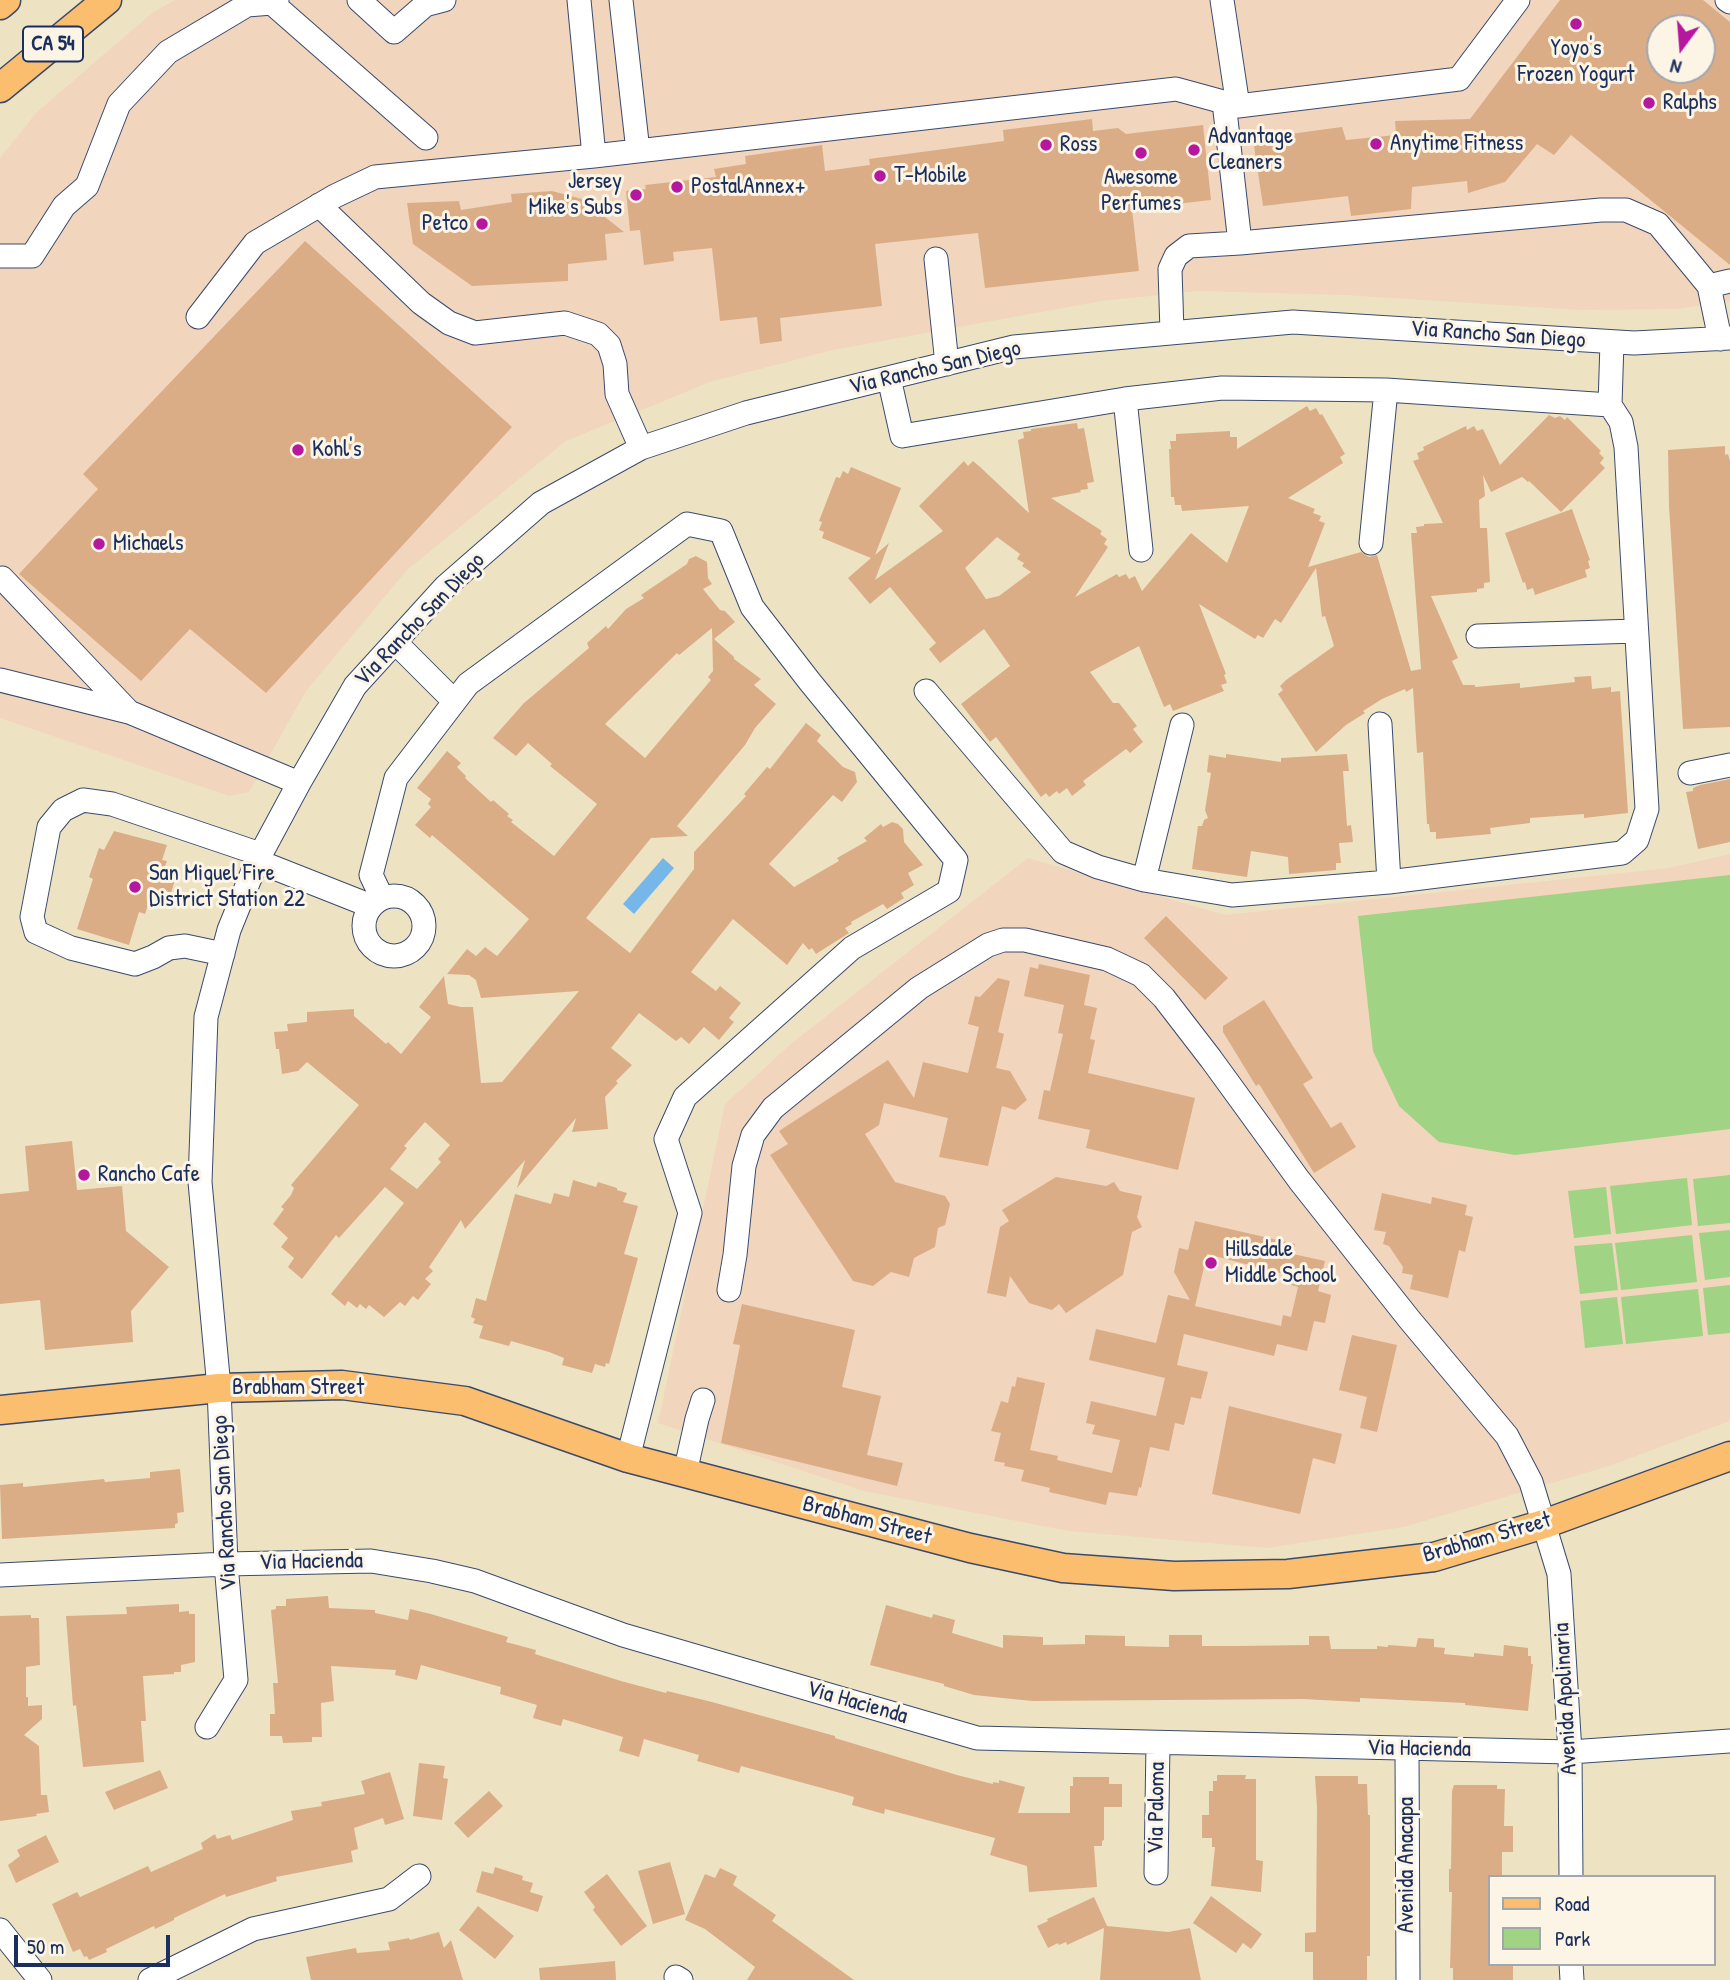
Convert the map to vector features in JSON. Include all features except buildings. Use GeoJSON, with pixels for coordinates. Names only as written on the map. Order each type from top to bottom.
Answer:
{"type":"FeatureCollection","features":[{"type":"Feature","properties":{"kind":"main road","name":"CA 54"},"geometry":{"type":"LineString","coordinates":[[0,5],[6,0]]}},
{"type":"Feature","properties":{"kind":"main road","name":"CA 54"},"geometry":{"type":"LineString","coordinates":[[0,88],[107,0]]}},
{"type":"Feature","properties":{"kind":"main road","name":"Brabham Street"},"geometry":{"type":"LineString","coordinates":[[0,1410],[219,1388],[342,1385],[465,1401],[628,1458],[970,1548],[1063,1568],[1174,1576],[1288,1574],[1434,1557],[1544,1524],[1730,1456]]}},
{"type":"Feature","properties":{"kind":"street"},"geometry":{"type":"LineString","coordinates":[[359,0],[394,32],[425,5],[443,0]]}},
{"type":"Feature","properties":{"kind":"street"},"geometry":{"type":"LineString","coordinates":[[579,0],[594,156]]}},
{"type":"Feature","properties":{"kind":"street"},"geometry":{"type":"LineString","coordinates":[[621,0],[638,151]]}},
{"type":"Feature","properties":{"kind":"street"},"geometry":{"type":"LineString","coordinates":[[1222,0],[1240,243]]}},
{"type":"Feature","properties":{"kind":"street"},"geometry":{"type":"LineString","coordinates":[[198,317],[255,243],[319,205],[375,177],[594,156],[1176,89],[1231,104],[1459,79],[1518,0]]}},
{"type":"Feature","properties":{"kind":"street"},"geometry":{"type":"LineString","coordinates":[[0,256],[32,256],[64,206],[87,186],[119,104],[168,52],[247,5],[274,2],[426,138]]}},
{"type":"Feature","properties":{"kind":"street"},"geometry":{"type":"LineString","coordinates":[[319,205],[421,303],[449,323],[475,333],[565,323],[598,334],[609,345],[615,364],[617,394],[641,449]]}},
{"type":"Feature","properties":{"kind":"street"},"geometry":{"type":"LineString","coordinates":[[1172,332],[1170,269],[1176,256],[1189,246],[1601,210],[1626,211],[1658,224],[1719,283],[1725,338]]}},
{"type":"Feature","properties":{"kind":"street"},"geometry":{"type":"LineString","coordinates":[[936,259],[947,364]]}},
{"type":"Feature","properties":{"kind":"street","name":"Via Rancho San Diego"},"geometry":{"type":"LineString","coordinates":[[207,1727],[236,1680],[226,1564],[219,1388],[200,1182],[206,1017],[229,930],[258,857],[299,783],[355,686],[446,587],[541,503],[641,449],[746,413],[1014,347],[1293,322],[1634,343],[1725,338]]}},
{"type":"Feature","properties":{"kind":"street"},"geometry":{"type":"LineString","coordinates":[[926,691],[1063,852],[1098,867],[1144,880],[1233,895],[1390,882],[1622,853],[1637,840],[1647,810],[1626,447],[1621,422],[1610,405],[1612,342]]}},
{"type":"Feature","properties":{"kind":"street"},"geometry":{"type":"LineString","coordinates":[[889,378],[902,436],[1125,399],[1223,388],[1386,390],[1610,405]]}},
{"type":"Feature","properties":{"kind":"street"},"geometry":{"type":"LineString","coordinates":[[1371,543],[1386,390]]}},
{"type":"Feature","properties":{"kind":"street"},"geometry":{"type":"LineString","coordinates":[[1125,399],[1141,550]]}},
{"type":"Feature","properties":{"kind":"street"},"geometry":{"type":"LineString","coordinates":[[223,954],[185,946],[169,948],[135,964],[71,948],[36,932],[32,917],[49,828],[63,810],[83,800],[112,804],[376,902],[371,874],[396,778],[468,684],[687,524],[721,531],[752,607],[956,860],[949,891],[852,948],[685,1097],[666,1139],[690,1213],[628,1458]]}},
{"type":"Feature","properties":{"kind":"street"},"geometry":{"type":"LineString","coordinates":[[2,578],[129,712]]}},
{"type":"Feature","properties":{"kind":"street"},"geometry":{"type":"LineString","coordinates":[[1478,636],[1636,631]]}},
{"type":"Feature","properties":{"kind":"street"},"geometry":{"type":"LineString","coordinates":[[396,643],[454,701]]}},
{"type":"Feature","properties":{"kind":"street"},"geometry":{"type":"LineString","coordinates":[[0,680],[129,712],[299,783]]}},
{"type":"Feature","properties":{"kind":"street"},"geometry":{"type":"LineString","coordinates":[[1380,724],[1390,882]]}},
{"type":"Feature","properties":{"kind":"street"},"geometry":{"type":"LineString","coordinates":[[1144,880],[1182,725]]}},
{"type":"Feature","properties":{"kind":"street"},"geometry":{"type":"LineString","coordinates":[[1690,773],[1730,765]]}},
{"type":"Feature","properties":{"kind":"street","name":"Avenida Apolinaria"},"geometry":{"type":"LineString","coordinates":[[729,1290],[744,1166],[753,1135],[772,1108],[919,988],[988,944],[1003,940],[1025,940],[1107,958],[1141,975],[1164,998],[1299,1180],[1409,1319],[1507,1436],[1531,1482],[1559,1574],[1570,1752],[1571,1875]]}},
{"type":"Feature","properties":{"kind":"street"},"geometry":{"type":"LineString","coordinates":[[685,1473],[703,1400]]}},
{"type":"Feature","properties":{"kind":"street","name":"Via Hacienda"},"geometry":{"type":"LineString","coordinates":[[0,1575],[226,1564],[371,1561],[432,1571],[475,1581],[623,1635],[977,1738],[1570,1752],[1730,1741]]}},
{"type":"Feature","properties":{"kind":"street","name":"Via Paloma"},"geometry":{"type":"LineString","coordinates":[[1156,1873],[1158,1743]]}},
{"type":"Feature","properties":{"kind":"street","name":"Avenida Anacapa"},"geometry":{"type":"LineString","coordinates":[[1407,1749],[1408,1980]]}},
{"type":"Feature","properties":{"kind":"street"},"geometry":{"type":"LineString","coordinates":[[150,1980],[253,1929],[389,1899],[419,1876]]}},
{"type":"Feature","properties":{"kind":"street"},"geometry":{"type":"LineString","coordinates":[[0,1930],[40,1980]]}},
{"type":"Feature","properties":{"kind":"shaded area"},"geometry":{"type":"Polygon","coordinates":[[[175,0],[1730,0],[1730,301],[1677,309],[1579,310],[1345,295],[1198,291],[1101,301],[833,350],[710,382],[566,441],[407,570],[306,691],[249,792],[229,796],[0,718],[0,158],[37,112],[152,13],[175,0]]]}},
{"type":"Feature","properties":{"kind":"shaded area","name":"Hillsdale Middle School"},"geometry":{"type":"Polygon","coordinates":[[[1730,854],[1730,1421],[1609,1466],[1404,1527],[1267,1548],[1068,1531],[864,1491],[658,1423],[725,1104],[792,1043],[1028,858],[1225,915],[1669,868],[1730,854]]]}},
{"type":"Feature","properties":{"kind":"green space"},"geometry":{"type":"Polygon","coordinates":[[[1730,875],[1730,1129],[1515,1155],[1439,1142],[1399,1106],[1373,1051],[1358,916],[1730,875]]]}},
{"type":"Feature","properties":{"kind":"green space"},"geometry":{"type":"Polygon","coordinates":[[[1730,1175],[1730,1223],[1698,1226],[1693,1179],[1730,1175]]]}},
{"type":"Feature","properties":{"kind":"green space"},"geometry":{"type":"Polygon","coordinates":[[[1687,1178],[1692,1225],[1616,1234],[1610,1186],[1687,1178]]]}},
{"type":"Feature","properties":{"kind":"green space"},"geometry":{"type":"Polygon","coordinates":[[[1606,1187],[1611,1234],[1574,1238],[1568,1191],[1606,1187]]]}},
{"type":"Feature","properties":{"kind":"green space"},"geometry":{"type":"Polygon","coordinates":[[[1730,1230],[1730,1277],[1705,1280],[1699,1233],[1730,1230]]]}},
{"type":"Feature","properties":{"kind":"green space"},"geometry":{"type":"Polygon","coordinates":[[[1692,1235],[1697,1282],[1621,1290],[1615,1243],[1692,1235]]]}},
{"type":"Feature","properties":{"kind":"green space"},"geometry":{"type":"Polygon","coordinates":[[[1612,1243],[1618,1290],[1580,1294],[1574,1246],[1612,1243]]]}},
{"type":"Feature","properties":{"kind":"green space"},"geometry":{"type":"Polygon","coordinates":[[[1730,1285],[1730,1333],[1708,1335],[1703,1288],[1730,1285]]]}},
{"type":"Feature","properties":{"kind":"green space"},"geometry":{"type":"Polygon","coordinates":[[[1698,1289],[1703,1336],[1626,1344],[1621,1297],[1698,1289]]]}},
{"type":"Feature","properties":{"kind":"green space"},"geometry":{"type":"Polygon","coordinates":[[[1617,1297],[1623,1344],[1585,1348],[1580,1301],[1617,1297]]]}},
{"type":"Feature","properties":{"kind":"water"},"geometry":{"type":"Polygon","coordinates":[[[663,858],[674,868],[634,914],[623,904],[663,858]]]}},
{"type":"Feature","properties":{"kind":"place","name":"Yoyo's Frozen Yogurt"},"geometry":{"type":"Point","coordinates":[1576,24]}},
{"type":"Feature","properties":{"kind":"place","name":"Ralphs"},"geometry":{"type":"Point","coordinates":[1649,103]}},
{"type":"Feature","properties":{"kind":"place","name":"Anytime Fitness"},"geometry":{"type":"Point","coordinates":[1376,144]}},
{"type":"Feature","properties":{"kind":"place","name":"Ross"},"geometry":{"type":"Point","coordinates":[1046,145]}},
{"type":"Feature","properties":{"kind":"place","name":"Advantage Cleaners"},"geometry":{"type":"Point","coordinates":[1194,150]}},
{"type":"Feature","properties":{"kind":"place","name":"Awesome Perfumes"},"geometry":{"type":"Point","coordinates":[1141,153]}},
{"type":"Feature","properties":{"kind":"place","name":"T-Mobile"},"geometry":{"type":"Point","coordinates":[880,176]}},
{"type":"Feature","properties":{"kind":"place","name":"PostalAnnex+"},"geometry":{"type":"Point","coordinates":[677,187]}},
{"type":"Feature","properties":{"kind":"place","name":"Jersey Mike's Subs"},"geometry":{"type":"Point","coordinates":[636,195]}},
{"type":"Feature","properties":{"kind":"place","name":"Petco"},"geometry":{"type":"Point","coordinates":[482,224]}},
{"type":"Feature","properties":{"kind":"place","name":"Kohl's"},"geometry":{"type":"Point","coordinates":[298,450]}},
{"type":"Feature","properties":{"kind":"place","name":"Michaels"},"geometry":{"type":"Point","coordinates":[99,544]}},
{"type":"Feature","properties":{"kind":"place","name":"San Miguel Fire District Station 22"},"geometry":{"type":"Point","coordinates":[135,887]}},
{"type":"Feature","properties":{"kind":"place","name":"Rancho Cafe"},"geometry":{"type":"Point","coordinates":[84,1175]}},
{"type":"Feature","properties":{"kind":"place","name":"Hillsdale Middle School"},"geometry":{"type":"Point","coordinates":[1211,1263]}}]}
